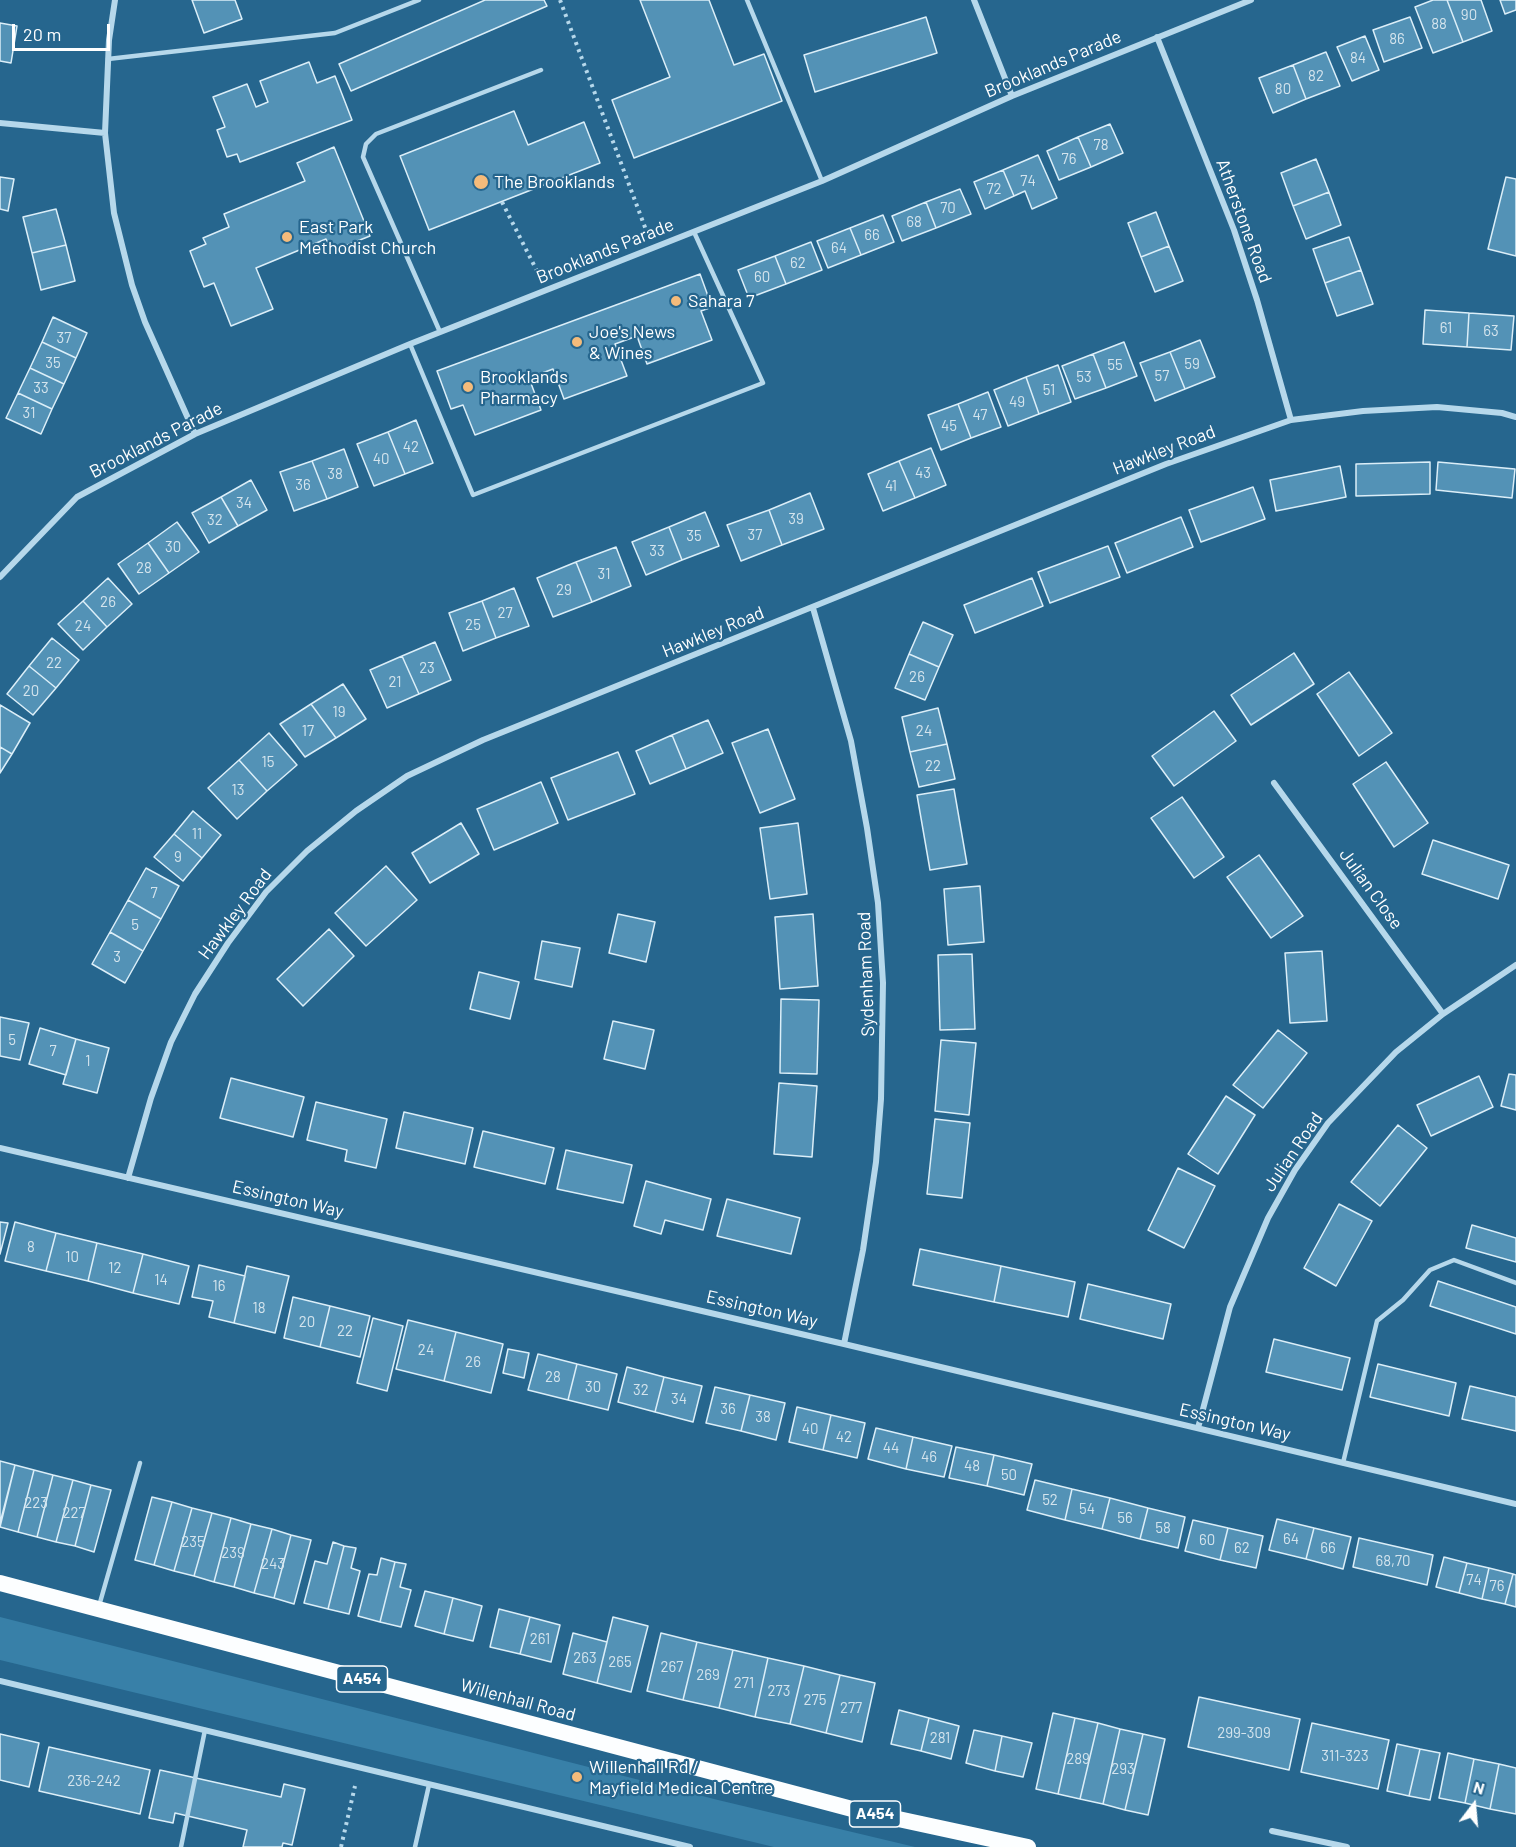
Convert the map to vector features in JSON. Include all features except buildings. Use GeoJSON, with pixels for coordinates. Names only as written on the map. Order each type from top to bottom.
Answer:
{"type":"FeatureCollection","features":[{"type":"Feature","properties":{"kind":"highway","name":"Willenhall Road"},"geometry":{"type":"LineString","coordinates":[[0,1583],[852,1809],[1028,1847]]}},
{"type":"Feature","properties":{"kind":"street"},"geometry":{"type":"LineString","coordinates":[[115,0],[109,40],[105,133],[114,213],[132,285],[150,333],[195,434]]}},
{"type":"Feature","properties":{"kind":"street"},"geometry":{"type":"LineString","coordinates":[[974,0],[1012,96]]}},
{"type":"Feature","properties":{"kind":"street","name":"Brooklands Parade"},"geometry":{"type":"LineString","coordinates":[[0,577],[77,497],[195,434],[410,344],[822,181],[1012,96],[1251,0]]}},
{"type":"Feature","properties":{"kind":"street","name":"Atherstone Road"},"geometry":{"type":"LineString","coordinates":[[1157,37],[1234,230],[1257,300],[1291,420]]}},
{"type":"Feature","properties":{"kind":"street"},"geometry":{"type":"LineString","coordinates":[[0,123],[105,133]]}},
{"type":"Feature","properties":{"kind":"street","name":"Hawkley Road"},"geometry":{"type":"LineString","coordinates":[[128,1178],[151,1098],[171,1042],[195,994],[228,943],[266,892],[307,851],[356,811],[407,776],[483,740],[1166,464],[1291,420],[1363,411],[1437,407],[1502,413],[1516,417]]}},
{"type":"Feature","properties":{"kind":"street","name":"Sydenham Road"},"geometry":{"type":"LineString","coordinates":[[813,608],[851,741],[878,903],[883,983],[883,1066],[876,1162],[863,1250],[844,1344]]}},
{"type":"Feature","properties":{"kind":"street","name":"Julian Close"},"geometry":{"type":"LineString","coordinates":[[1274,783],[1443,1014]]}},
{"type":"Feature","properties":{"kind":"street","name":"Julian Road"},"geometry":{"type":"LineString","coordinates":[[1198,1428],[1230,1307],[1268,1218],[1295,1170],[1328,1123],[1396,1052],[1443,1014],[1516,964]]}},
{"type":"Feature","properties":{"kind":"street","name":"Essington Way"},"geometry":{"type":"LineString","coordinates":[[0,1148],[844,1344],[1516,1504]]}},
{"type":"Feature","properties":{"kind":"street"},"geometry":{"type":"LineString","coordinates":[[0,1681],[690,1847]]}},
{"type":"Feature","properties":{"kind":"street"},"geometry":{"type":"LineString","coordinates":[[1272,1831],[1347,1847]]}},
{"type":"Feature","properties":{"kind":"lane"},"geometry":{"type":"LineString","coordinates":[[108,59],[335,33],[419,0]]}},
{"type":"Feature","properties":{"kind":"lane"},"geometry":{"type":"LineString","coordinates":[[747,0],[822,181]]}},
{"type":"Feature","properties":{"kind":"lane"},"geometry":{"type":"LineString","coordinates":[[440,332],[363,157],[366,144],[376,134],[541,70]]}},
{"type":"Feature","properties":{"kind":"lane"},"geometry":{"type":"LineString","coordinates":[[410,344],[473,495],[763,383],[694,232]]}},
{"type":"Feature","properties":{"kind":"lane"},"geometry":{"type":"LineString","coordinates":[[1344,1463],[1377,1321],[1403,1300],[1430,1270],[1454,1260],[1516,1283]]}},
{"type":"Feature","properties":{"kind":"lane"},"geometry":{"type":"LineString","coordinates":[[99,1609],[140,1463]]}},
{"type":"Feature","properties":{"kind":"lane"},"geometry":{"type":"LineString","coordinates":[[181,1847],[205,1730]]}},
{"type":"Feature","properties":{"kind":"lane"},"geometry":{"type":"LineString","coordinates":[[415,1847],[429,1785]]}},
{"type":"Feature","properties":{"kind":"path"},"geometry":{"type":"LineString","coordinates":[[560,0],[653,248]]}},
{"type":"Feature","properties":{"kind":"path"},"geometry":{"type":"LineString","coordinates":[[502,202],[546,290]]}},
{"type":"Feature","properties":{"kind":"path"},"geometry":{"type":"LineString","coordinates":[[341,1847],[359,1768]]}},
{"type":"Feature","properties":{"kind":"shaded area"},"geometry":{"type":"Polygon","coordinates":[[[0,1617],[718,1800],[915,1847],[774,1847],[0,1660],[0,1617]]]}},
{"type":"Feature","properties":{"kind":"place","name":"The Brooklands"},"geometry":{"type":"Point","coordinates":[481,182]}},
{"type":"Feature","properties":{"kind":"place","name":"East Park Methodist Church"},"geometry":{"type":"Point","coordinates":[287,237]}},
{"type":"Feature","properties":{"kind":"place","name":"Sahara 7"},"geometry":{"type":"Point","coordinates":[676,301]}},
{"type":"Feature","properties":{"kind":"place","name":"Joe's News & Wines"},"geometry":{"type":"Point","coordinates":[577,342]}},
{"type":"Feature","properties":{"kind":"place","name":"Brooklands Pharmacy"},"geometry":{"type":"Point","coordinates":[468,387]}},
{"type":"Feature","properties":{"kind":"place","name":"Willenhall Rd / Mayfield Medical Centre"},"geometry":{"type":"Point","coordinates":[577,1777]}}]}
